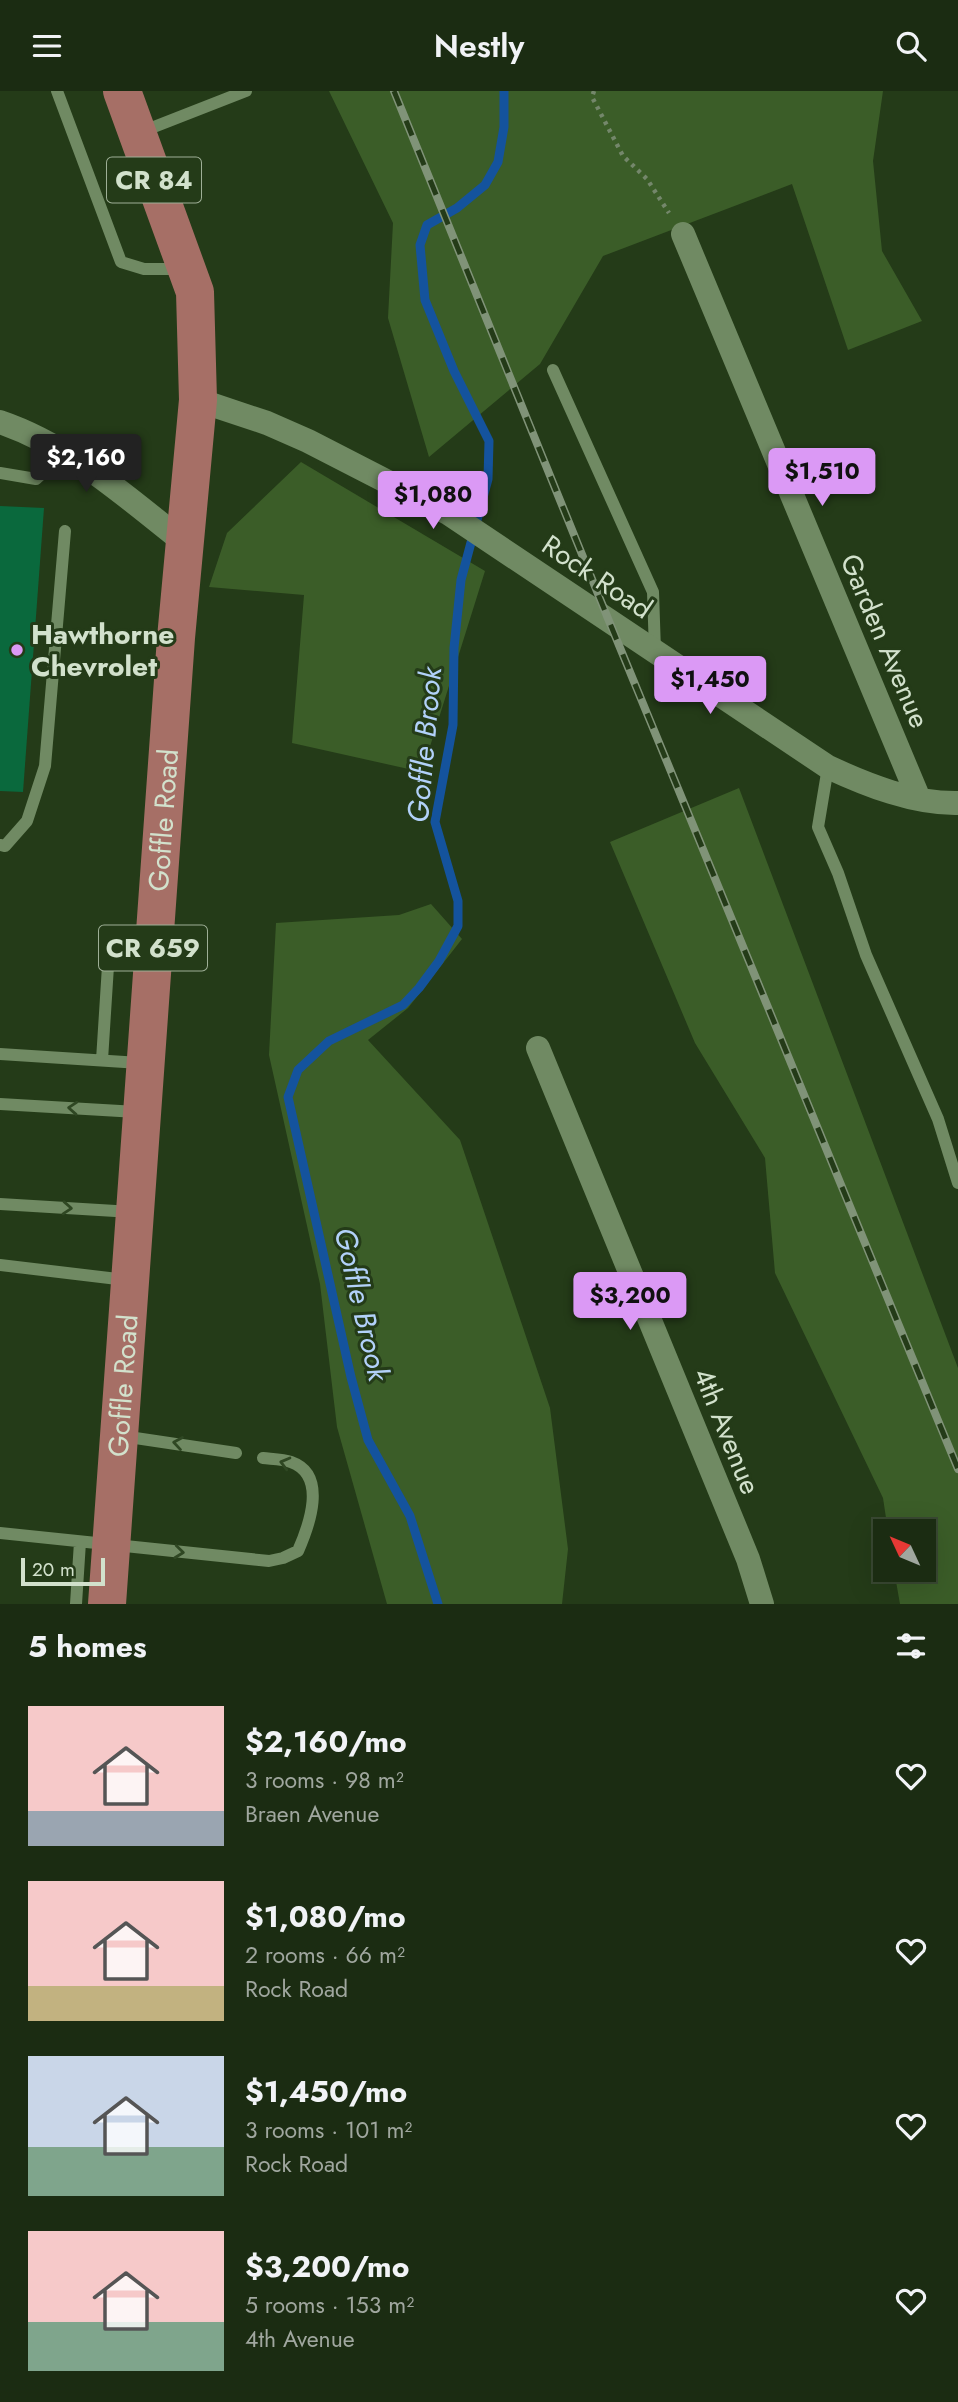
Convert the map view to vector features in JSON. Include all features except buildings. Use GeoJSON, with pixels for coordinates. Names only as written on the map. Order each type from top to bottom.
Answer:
{"type":"FeatureCollection","features":[{"type":"Feature","properties":{"kind":"main road","name":"Goffle Road"},"geometry":{"type":"LineString","coordinates":[[107,1604],[96,1544],[119,1435],[144,1063],[198,400],[191,281],[122,91]]}},
{"type":"Feature","properties":{"kind":"street","name":"Garden Avenue"},"geometry":{"type":"LineString","coordinates":[[683,234],[919,799]]}},
{"type":"Feature","properties":{"kind":"street","name":"Rock Road"},"geometry":{"type":"LineString","coordinates":[[198,400],[267,423],[308,441],[448,513],[828,767],[852,778],[919,799],[958,803]]}},
{"type":"Feature","properties":{"kind":"street"},"geometry":{"type":"LineString","coordinates":[[0,422],[66,451],[185,543]]}},
{"type":"Feature","properties":{"kind":"street","name":"4th Avenue"},"geometry":{"type":"LineString","coordinates":[[538,1048],[748,1559],[762,1604]]}},
{"type":"Feature","properties":{"kind":"lane"},"geometry":{"type":"LineString","coordinates":[[57,91],[121,262],[191,281]]}},
{"type":"Feature","properties":{"kind":"lane"},"geometry":{"type":"LineString","coordinates":[[137,133],[246,91]]}},
{"type":"Feature","properties":{"kind":"lane"},"geometry":{"type":"LineString","coordinates":[[553,370],[653,593],[656,652]]}},
{"type":"Feature","properties":{"kind":"lane"},"geometry":{"type":"LineString","coordinates":[[0,473],[36,479],[66,451]]}},
{"type":"Feature","properties":{"kind":"lane"},"geometry":{"type":"LineString","coordinates":[[0,845],[5,846],[27,821],[44,766],[65,531]]}},
{"type":"Feature","properties":{"kind":"lane"},"geometry":{"type":"LineString","coordinates":[[828,767],[818,827],[838,873],[866,955],[938,1119],[958,1183]]}},
{"type":"Feature","properties":{"kind":"lane"},"geometry":{"type":"LineString","coordinates":[[102,1060],[108,967]]}},
{"type":"Feature","properties":{"kind":"lane"},"geometry":{"type":"LineString","coordinates":[[0,1054],[144,1063]]}},
{"type":"Feature","properties":{"kind":"lane"},"geometry":{"type":"LineString","coordinates":[[0,1104],[141,1112]]}},
{"type":"Feature","properties":{"kind":"lane"},"geometry":{"type":"LineString","coordinates":[[0,1204],[134,1212]]}},
{"type":"Feature","properties":{"kind":"lane"},"geometry":{"type":"LineString","coordinates":[[0,1265],[129,1281]]}},
{"type":"Feature","properties":{"kind":"lane"},"geometry":{"type":"LineString","coordinates":[[119,1435],[236,1453]]}},
{"type":"Feature","properties":{"kind":"lane"},"geometry":{"type":"LineString","coordinates":[[0,1533],[269,1561],[283,1558],[298,1551],[307,1529],[313,1490],[307,1472],[292,1462],[263,1458]]}},
{"type":"Feature","properties":{"kind":"lane"},"geometry":{"type":"LineString","coordinates":[[76,1604],[96,1544]]}},
{"type":"Feature","properties":{"kind":"path"},"geometry":{"type":"LineString","coordinates":[[594,91],[592,97],[623,156],[647,179],[683,234]]}},
{"type":"Feature","properties":{"kind":"green space"},"geometry":{"type":"Polygon","coordinates":[[[329,91],[883,91],[873,161],[882,251],[922,321],[848,350],[792,184],[603,256],[540,364],[429,457],[388,318],[393,223],[329,91]]]}},
{"type":"Feature","properties":{"kind":"green space"},"geometry":{"type":"Polygon","coordinates":[[[301,462],[485,571],[422,772],[292,743],[304,595],[209,587],[227,533],[301,462]]]}},
{"type":"Feature","properties":{"kind":"green space"},"geometry":{"type":"Polygon","coordinates":[[[739,788],[958,1368],[958,1604],[900,1604],[896,1582],[936,1582],[936,1519],[886,1519],[883,1498],[775,1273],[765,1158],[695,1043],[610,842],[739,788]]]}},
{"type":"Feature","properties":{"kind":"green space"},"geometry":{"type":"Polygon","coordinates":[[[431,904],[462,939],[408,1008],[368,1040],[460,1140],[550,1408],[568,1549],[562,1604],[387,1604],[337,1427],[320,1284],[269,1055],[276,923],[399,915],[431,904]]]}},
{"type":"Feature","properties":{"kind":"waterway","name":"Goffle Brook"},"geometry":{"type":"LineString","coordinates":[[438,1604],[410,1516],[368,1440],[351,1377],[288,1097],[298,1070],[329,1041],[403,1005],[439,961],[458,926],[458,901],[435,822],[453,725],[454,648],[461,580],[488,479],[489,441],[454,371],[425,300],[420,245],[427,225],[457,208],[485,185],[498,162],[504,127],[504,91]]}},
{"type":"Feature","properties":{"kind":"railway"},"geometry":{"type":"LineString","coordinates":[[394,91],[958,1469]]}},
{"type":"Feature","properties":{"kind":"place","name":"Hawthorne Chevrolet"},"geometry":{"type":"Point","coordinates":[17,650]}}]}
